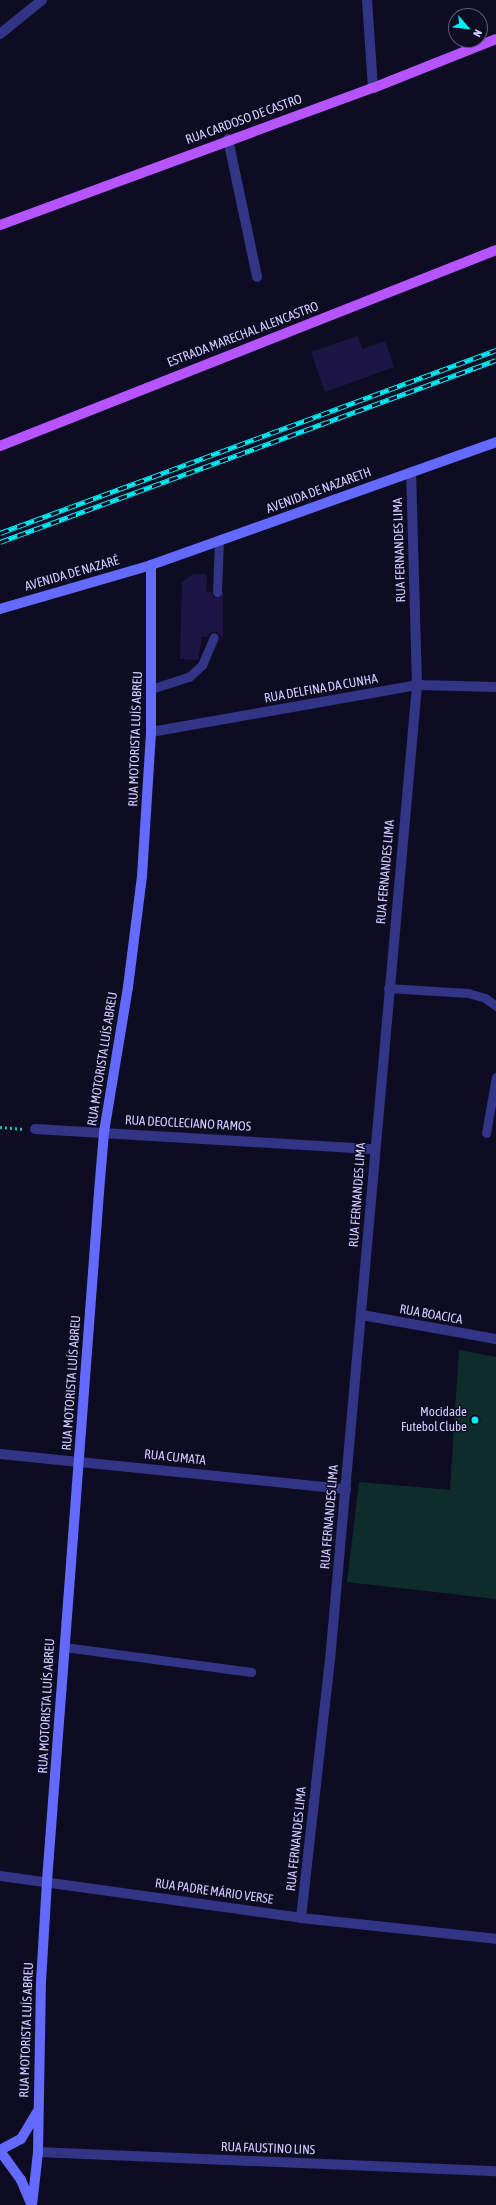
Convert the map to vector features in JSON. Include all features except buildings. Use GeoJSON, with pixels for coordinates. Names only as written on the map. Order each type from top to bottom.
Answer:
{"type":"FeatureCollection","features":[{"type":"Feature","properties":{"kind":"main road","name":"RUA CARDOSO DE CASTRO"},"geometry":{"type":"LineString","coordinates":[[0,225],[228,139],[373,88],[496,39]]}},
{"type":"Feature","properties":{"kind":"main road","name":"ESTRADA MARECHAL ALENCASTRO"},"geometry":{"type":"LineString","coordinates":[[0,446],[496,250]]}},
{"type":"Feature","properties":{"kind":"main road","name":"AVENIDA DE NAZARETH"},"geometry":{"type":"LineString","coordinates":[[151,564],[496,442]]}},
{"type":"Feature","properties":{"kind":"main road","name":"AVENIDA DE NAZARÉ"},"geometry":{"type":"LineString","coordinates":[[0,609],[151,564]]}},
{"type":"Feature","properties":{"kind":"main road","name":"RUA MOTORISTA LUÍS ABREU"},"geometry":{"type":"LineString","coordinates":[[32,2205],[38,2152],[37,2112],[47,1881],[59,1751],[64,1647],[104,1132],[128,987],[142,876],[151,732],[151,564]]}},
{"type":"Feature","properties":{"kind":"main road"},"geometry":{"type":"LineString","coordinates":[[32,2205],[21,2180],[0,2150],[21,2139],[37,2112]]}},
{"type":"Feature","properties":{"kind":"street"},"geometry":{"type":"LineString","coordinates":[[0,34],[42,0]]}},
{"type":"Feature","properties":{"kind":"street"},"geometry":{"type":"LineString","coordinates":[[367,0],[373,88]]}},
{"type":"Feature","properties":{"kind":"street"},"geometry":{"type":"LineString","coordinates":[[228,139],[257,277]]}},
{"type":"Feature","properties":{"kind":"street","name":"RUA FERNANDES LIMA"},"geometry":{"type":"LineString","coordinates":[[301,1918],[346,1489],[362,1316],[374,1149],[388,988],[417,685],[411,472]]}},
{"type":"Feature","properties":{"kind":"street","name":"RUA DELFINA DA CUNHA"},"geometry":{"type":"LineString","coordinates":[[151,732],[417,685],[496,687]]}},
{"type":"Feature","properties":{"kind":"street","name":"RUA DEOCLECIANO RAMOS"},"geometry":{"type":"LineString","coordinates":[[35,1129],[374,1149]]}},
{"type":"Feature","properties":{"kind":"street","name":"RUA BOACICA"},"geometry":{"type":"LineString","coordinates":[[362,1316],[496,1340]]}},
{"type":"Feature","properties":{"kind":"street","name":"RUA CUMATA"},"geometry":{"type":"LineString","coordinates":[[0,1454],[346,1489]]}},
{"type":"Feature","properties":{"kind":"street","name":"RUA PADRE MÁRIO VERSE"},"geometry":{"type":"LineString","coordinates":[[0,1876],[47,1881],[301,1918],[496,1939]]}},
{"type":"Feature","properties":{"kind":"street","name":"RUA FAUSTINO LINS"},"geometry":{"type":"LineString","coordinates":[[38,2152],[496,2171]]}},
{"type":"Feature","properties":{"kind":"lane"},"geometry":{"type":"LineString","coordinates":[[217,592],[219,540]]}},
{"type":"Feature","properties":{"kind":"lane"},"geometry":{"type":"LineString","coordinates":[[151,689],[189,677],[202,665],[214,637]]}},
{"type":"Feature","properties":{"kind":"lane"},"geometry":{"type":"LineString","coordinates":[[388,988],[468,993],[485,998],[496,1006]]}},
{"type":"Feature","properties":{"kind":"lane"},"geometry":{"type":"LineString","coordinates":[[486,1134],[496,1077]]}},
{"type":"Feature","properties":{"kind":"lane"},"geometry":{"type":"LineString","coordinates":[[64,1647],[251,1672]]}},
{"type":"Feature","properties":{"kind":"path"},"geometry":{"type":"LineString","coordinates":[[0,1128],[35,1129]]}},
{"type":"Feature","properties":{"kind":"green space","name":"Mocidade Futebol Clube"},"geometry":{"type":"Polygon","coordinates":[[[459,1350],[496,1357],[496,1599],[347,1582],[359,1482],[450,1490],[459,1350]]]}},
{"type":"Feature","properties":{"kind":"railway"},"geometry":{"type":"LineString","coordinates":[[0,533],[496,350]]}},
{"type":"Feature","properties":{"kind":"railway"},"geometry":{"type":"LineString","coordinates":[[0,542],[496,360]]}},
{"type":"Feature","properties":{"kind":"place","name":"Mocidade Futebol Clube"},"geometry":{"type":"Point","coordinates":[475,1420]}}]}
